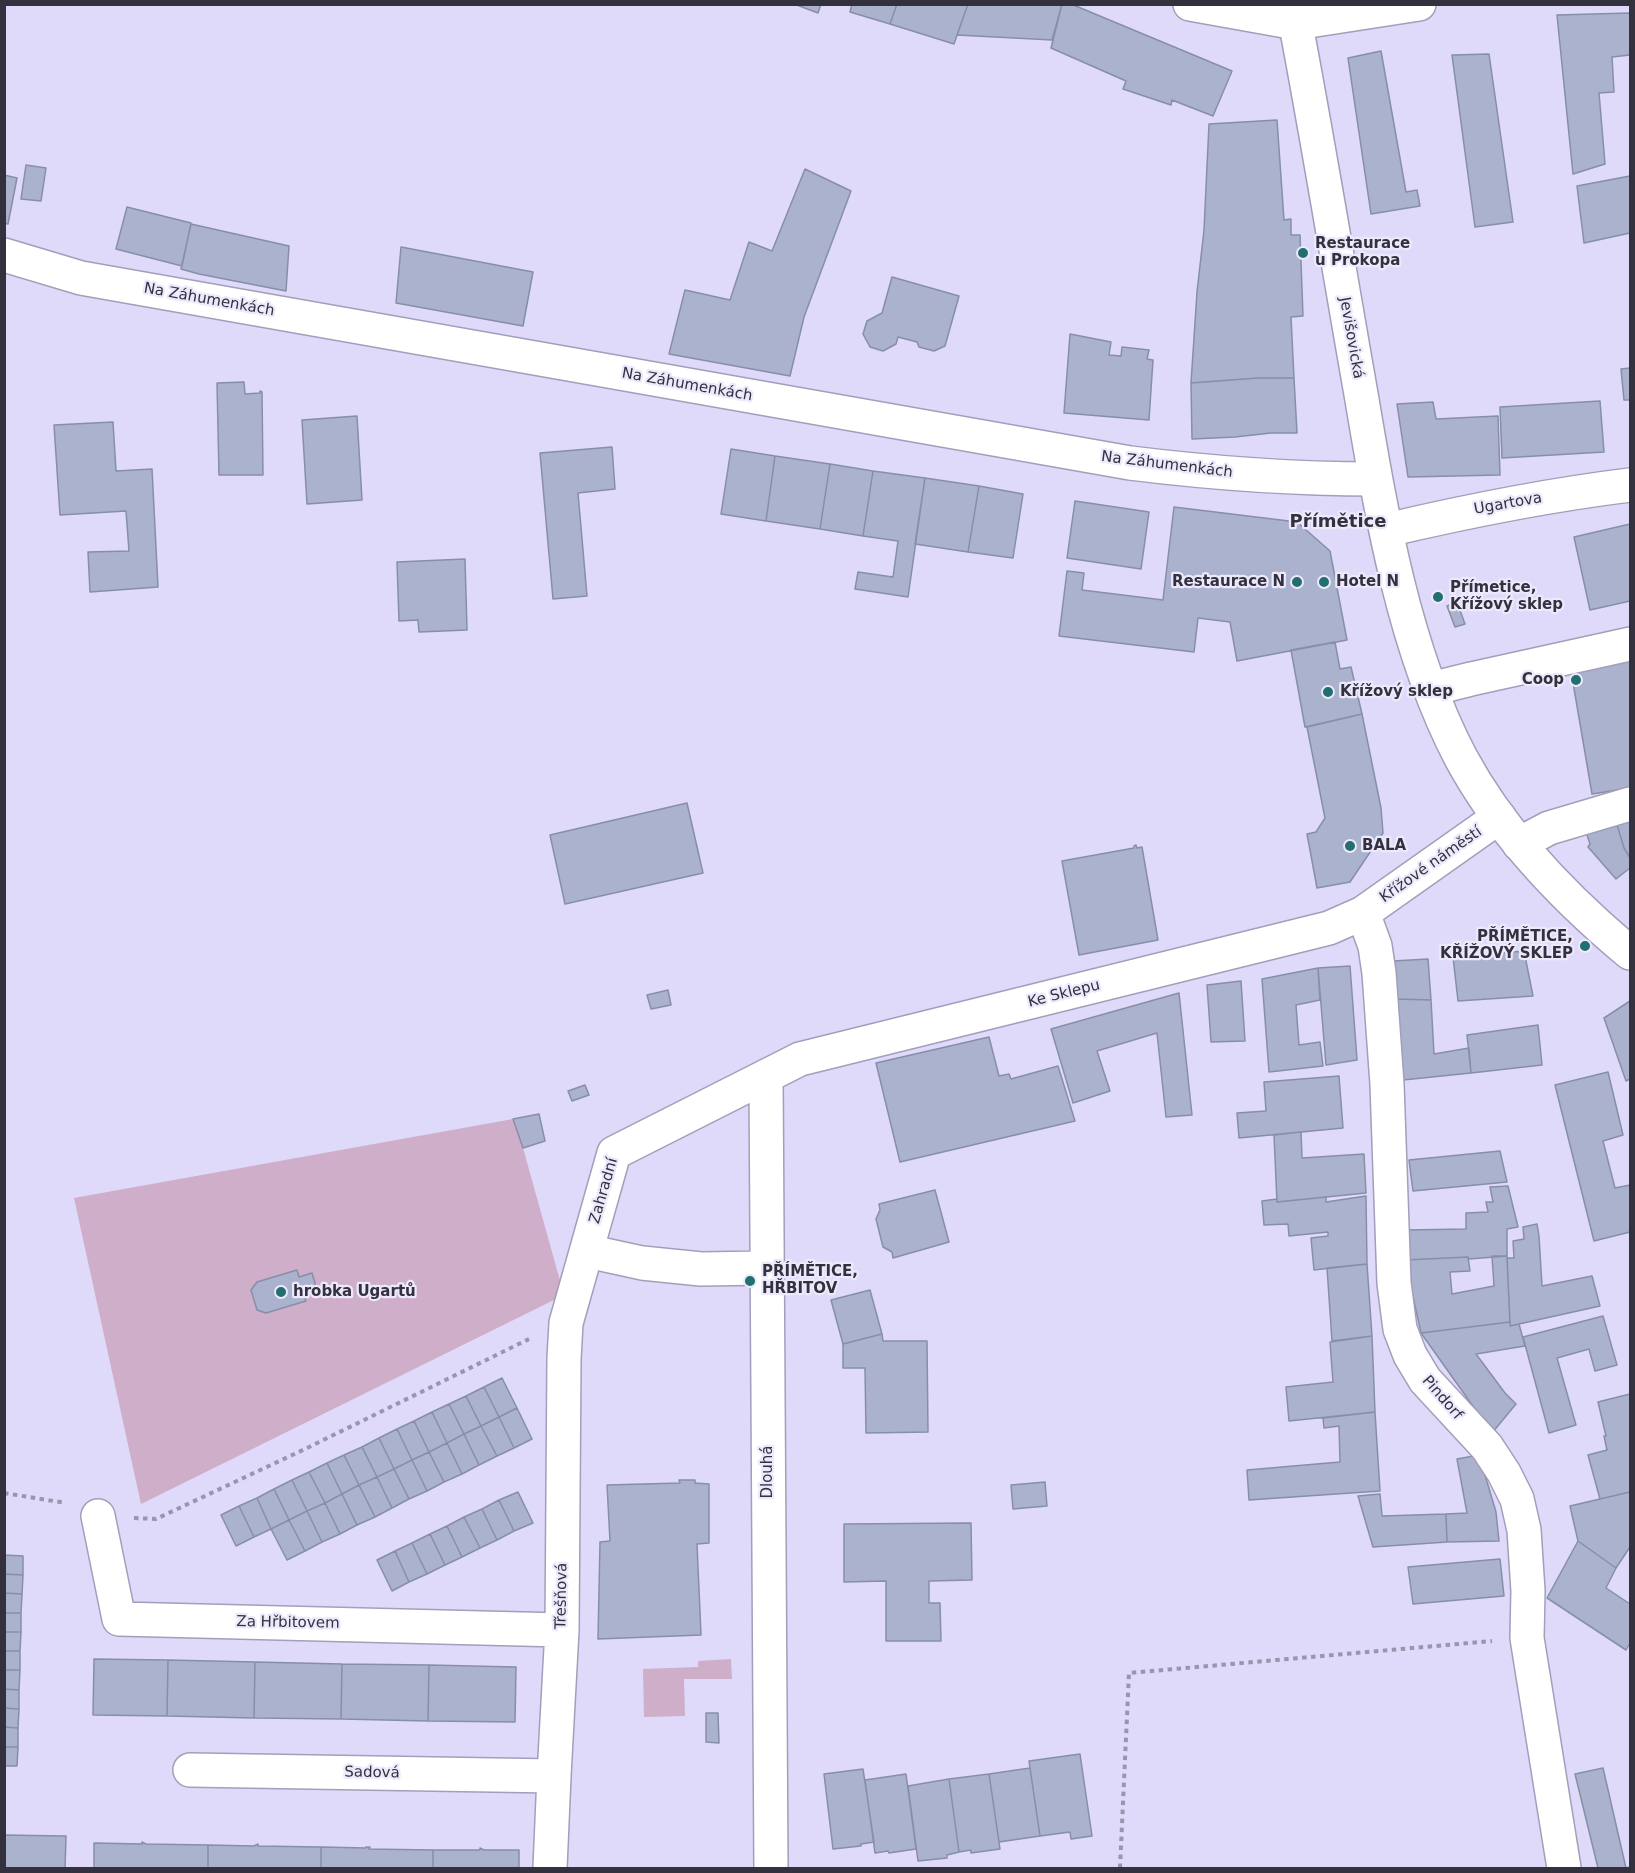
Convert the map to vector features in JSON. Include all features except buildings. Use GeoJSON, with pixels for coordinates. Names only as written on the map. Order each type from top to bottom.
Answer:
{"type":"FeatureCollection","features":[{"type":"Feature","properties":{"kind":"street"},"geometry":{"type":"LineString","coordinates":[[1190,4],[1294,14],[1419,4]]}},
{"type":"Feature","properties":{"kind":"street","name":"Jevišovická"},"geometry":{"type":"LineString","coordinates":[[1294,14],[1387,530]]}},
{"type":"Feature","properties":{"kind":"street","name":"Na Záhumenkách"},"geometry":{"type":"LineString","coordinates":[[4,255],[81,278],[1130,463],[1208,472],[1317,479],[1376,479]]}},
{"type":"Feature","properties":{"kind":"street","name":"Ugartova"},"geometry":{"type":"LineString","coordinates":[[1387,530],[1460,512],[1630,485]]}},
{"type":"Feature","properties":{"kind":"street"},"geometry":{"type":"LineString","coordinates":[[1387,530],[1412,635],[1431,689],[1462,759],[1519,844],[1558,887],[1630,953]]}},
{"type":"Feature","properties":{"kind":"street"},"geometry":{"type":"LineString","coordinates":[[1431,689],[1630,644]]}},
{"type":"Feature","properties":{"kind":"street"},"geometry":{"type":"LineString","coordinates":[[1519,844],[1549,828],[1630,804]]}},
{"type":"Feature","properties":{"kind":"street","name":"Křížové náměstí"},"geometry":{"type":"LineString","coordinates":[[1363,914],[1499,817]]}},
{"type":"Feature","properties":{"kind":"street","name":"Ke Sklepu"},"geometry":{"type":"LineString","coordinates":[[766,1076],[800,1059],[1329,928],[1363,914]]}},
{"type":"Feature","properties":{"kind":"street","name":"Pindorf"},"geometry":{"type":"LineString","coordinates":[[1363,914],[1375,946],[1379,973],[1387,1084],[1394,1283],[1400,1329],[1410,1355],[1425,1380],[1487,1447],[1517,1499],[1525,1540],[1528,1591],[1527,1638],[1564,1869]]}},
{"type":"Feature","properties":{"kind":"street","name":"Zahradní"},"geometry":{"type":"LineString","coordinates":[[566,1323],[614,1152],[766,1076]]}},
{"type":"Feature","properties":{"kind":"street","name":"Dlouhá"},"geometry":{"type":"LineString","coordinates":[[766,1076],[771,1869]]}},
{"type":"Feature","properties":{"kind":"street"},"geometry":{"type":"LineString","coordinates":[[587,1251],[642,1263],[701,1269],[766,1268]]}},
{"type":"Feature","properties":{"kind":"street","name":"Třešňová"},"geometry":{"type":"LineString","coordinates":[[550,1869],[562,1630],[566,1323]]}},
{"type":"Feature","properties":{"kind":"street","name":"Za Hřbitovem"},"geometry":{"type":"LineString","coordinates":[[98,1516],[119,1619],[562,1630]]}},
{"type":"Feature","properties":{"kind":"street","name":"Sadová"},"geometry":{"type":"LineString","coordinates":[[190,1770],[554,1776]]}},
{"type":"Feature","properties":{"kind":"path"},"geometry":{"type":"LineString","coordinates":[[4,1493],[74,1504],[98,1516],[156,1519],[566,1323]]}},
{"type":"Feature","properties":{"kind":"path"},"geometry":{"type":"LineString","coordinates":[[1120,1869],[1129,1673],[1527,1638]]}},
{"type":"Feature","properties":{"kind":"shaded area"},"geometry":{"type":"Polygon","coordinates":[[[513,1119],[564,1295],[141,1504],[74,1198],[513,1119]]]}},
{"type":"Feature","properties":{"kind":"shaded area"},"geometry":{"type":"Polygon","coordinates":[[[731,1659],[732,1679],[684,1679],[685,1716],[644,1717],[643,1669],[698,1667],[698,1661],[731,1659]]]}},
{"type":"Feature","properties":{"kind":"place","name":"Restaurace u Prokopa"},"geometry":{"type":"Point","coordinates":[1303,253]}},
{"type":"Feature","properties":{"kind":"place","name":"Restaurace N"},"geometry":{"type":"Point","coordinates":[1297,582]}},
{"type":"Feature","properties":{"kind":"place","name":"Hotel N"},"geometry":{"type":"Point","coordinates":[1324,582]}},
{"type":"Feature","properties":{"kind":"place","name":"Přímetice, Křížový sklep"},"geometry":{"type":"Point","coordinates":[1438,597]}},
{"type":"Feature","properties":{"kind":"place","name":"Coop"},"geometry":{"type":"Point","coordinates":[1576,680]}},
{"type":"Feature","properties":{"kind":"place","name":"Křížový sklep"},"geometry":{"type":"Point","coordinates":[1328,692]}},
{"type":"Feature","properties":{"kind":"place","name":"BALA"},"geometry":{"type":"Point","coordinates":[1350,846]}},
{"type":"Feature","properties":{"kind":"place","name":"PŘÍMĚTICE, KŘÍŽOVÝ SKLEP"},"geometry":{"type":"Point","coordinates":[1585,946]}},
{"type":"Feature","properties":{"kind":"place","name":"PŘÍMĚTICE, HŘBITOV"},"geometry":{"type":"Point","coordinates":[750,1281]}},
{"type":"Feature","properties":{"kind":"place","name":"hrobka Ugartů"},"geometry":{"type":"Point","coordinates":[281,1292]}},
{"type":"Feature","properties":{"kind":"district","name":"Přímětice"},"geometry":{"type":"Point","coordinates":[1338,522]}}]}
